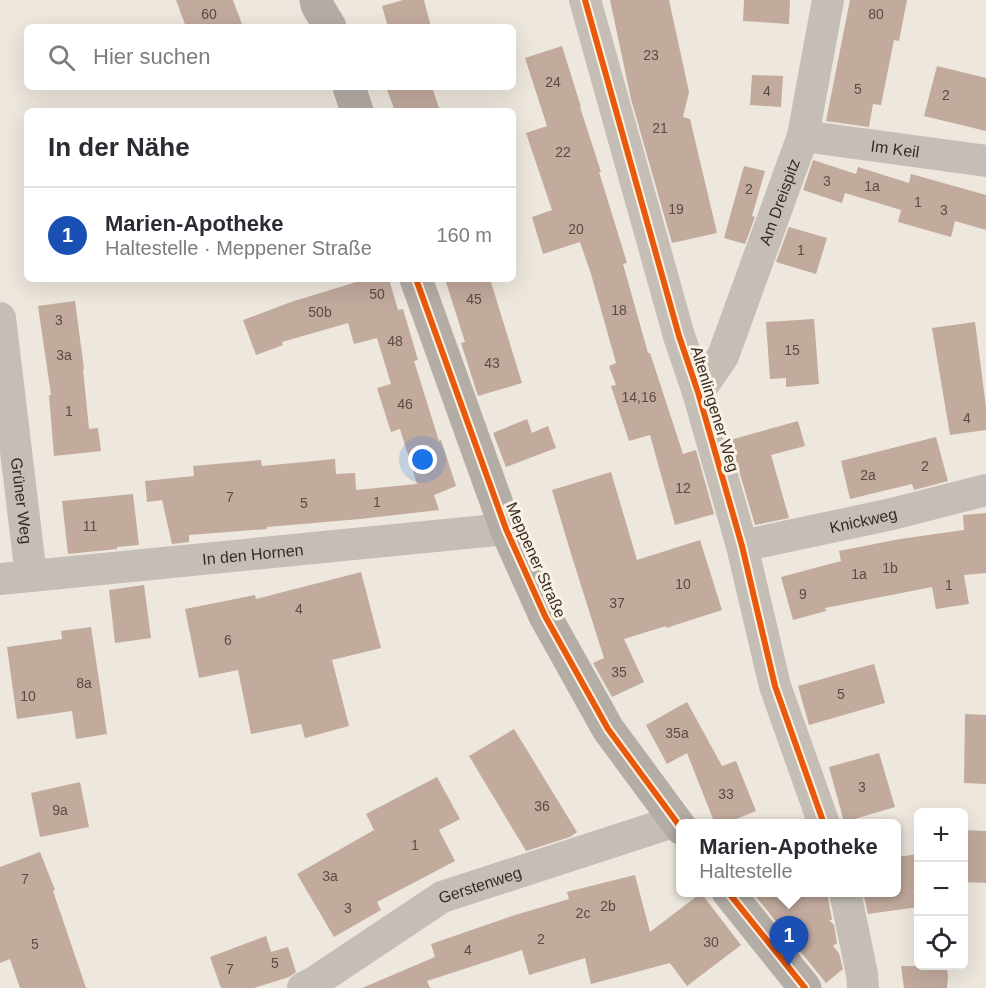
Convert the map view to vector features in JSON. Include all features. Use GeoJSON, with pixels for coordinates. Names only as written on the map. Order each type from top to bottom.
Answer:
{"type":"FeatureCollection","features":[{"type":"Feature","properties":{"kind":"main road"},"geometry":{"type":"LineString","coordinates":[[350,90],[356,108]]}},
{"type":"Feature","properties":{"kind":"main road","name":"Meppener Straße"},"geometry":{"type":"LineString","coordinates":[[417,282],[506,529],[545,615],[608,729],[676,820]]}},
{"type":"Feature","properties":{"kind":"main road"},"geometry":{"type":"LineString","coordinates":[[732,897],[806,988]]}},
{"type":"Feature","properties":{"kind":"street","name":"Altenlingener Weg"},"geometry":{"type":"LineString","coordinates":[[585,0],[679,336],[698,392],[742,546],[775,686],[822,819]]}},
{"type":"Feature","properties":{"kind":"street","name":"Am Dreispitz"},"geometry":{"type":"LineString","coordinates":[[698,392],[723,356],[803,136],[828,0]]}},
{"type":"Feature","properties":{"kind":"street","name":"Im Keil"},"geometry":{"type":"LineString","coordinates":[[803,136],[986,161]]}},
{"type":"Feature","properties":{"kind":"street","name":"Grüner Weg"},"geometry":{"type":"LineString","coordinates":[[0,318],[31,576]]}},
{"type":"Feature","properties":{"kind":"street","name":"Knickweg"},"geometry":{"type":"LineString","coordinates":[[742,546],[892,514],[986,489]]}},
{"type":"Feature","properties":{"kind":"street","name":"In den Hornen"},"geometry":{"type":"LineString","coordinates":[[0,579],[506,529]]}},
{"type":"Feature","properties":{"kind":"street","name":"Gerstenweg"},"geometry":{"type":"LineString","coordinates":[[310,986],[442,897],[676,825]]}},
{"type":"Feature","properties":{"kind":"street"},"geometry":{"type":"LineString","coordinates":[[846,897],[863,988]]}},
{"type":"Feature","properties":{"kind":"building"},"geometry":{"type":"Polygon","coordinates":[[[176,0],[233,0],[242,24],[185,24],[176,0]]]}},
{"type":"Feature","properties":{"kind":"building"},"geometry":{"type":"Polygon","coordinates":[[[403,0],[424,0],[430,24],[387,24],[382,6],[403,0]]]}},
{"type":"Feature","properties":{"kind":"building"},"geometry":{"type":"Polygon","coordinates":[[[610,0],[669,0],[689,92],[683,117],[690,119],[717,233],[672,243],[631,99],[610,0]]]}},
{"type":"Feature","properties":{"kind":"building"},"geometry":{"type":"Polygon","coordinates":[[[744,0],[790,0],[789,24],[743,21],[744,0]]]}},
{"type":"Feature","properties":{"kind":"building"},"geometry":{"type":"Polygon","coordinates":[[[850,0],[907,0],[899,41],[894,40],[881,105],[873,104],[869,127],[826,121],[850,0]]]}},
{"type":"Feature","properties":{"kind":"building"},"geometry":{"type":"Polygon","coordinates":[[[562,46],[627,263],[623,264],[648,353],[650,353],[683,454],[696,450],[714,514],[675,525],[650,435],[629,441],[611,386],[616,385],[609,366],[616,363],[580,242],[543,254],[532,217],[552,210],[526,133],[547,126],[525,58],[562,46]]]}},
{"type":"Feature","properties":{"kind":"building"},"geometry":{"type":"Polygon","coordinates":[[[937,66],[986,78],[986,131],[924,116],[937,66]]]}},
{"type":"Feature","properties":{"kind":"building"},"geometry":{"type":"Polygon","coordinates":[[[752,75],[783,76],[781,107],[750,105],[752,75]]]}},
{"type":"Feature","properties":{"kind":"building"},"geometry":{"type":"Polygon","coordinates":[[[387,90],[433,90],[439,108],[394,108],[387,90]]]}},
{"type":"Feature","properties":{"kind":"building"},"geometry":{"type":"Polygon","coordinates":[[[813,160],[856,174],[858,167],[909,183],[911,174],[986,195],[986,230],[955,221],[951,237],[898,222],[901,210],[845,193],[842,203],[803,190],[813,160]]]}},
{"type":"Feature","properties":{"kind":"building"},"geometry":{"type":"Polygon","coordinates":[[[744,166],[765,171],[752,216],[755,217],[745,244],[724,238],[744,166]]]}},
{"type":"Feature","properties":{"kind":"building"},"geometry":{"type":"Polygon","coordinates":[[[789,227],[827,238],[816,274],[776,262],[789,227]]]}},
{"type":"Feature","properties":{"kind":"building"},"geometry":{"type":"Polygon","coordinates":[[[356,282],[390,282],[398,310],[403,309],[418,360],[414,361],[456,486],[434,495],[439,510],[189,535],[189,542],[172,544],[162,500],[147,502],[145,481],[194,476],[193,466],[261,460],[262,466],[335,459],[336,474],[355,473],[356,490],[417,484],[400,429],[391,432],[377,388],[391,384],[377,338],[354,344],[348,323],[282,342],[283,345],[256,355],[243,320],[356,282]]]}},
{"type":"Feature","properties":{"kind":"building"},"geometry":{"type":"Polygon","coordinates":[[[446,282],[491,282],[522,383],[478,396],[461,343],[465,342],[446,282]]]}},
{"type":"Feature","properties":{"kind":"building"},"geometry":{"type":"Polygon","coordinates":[[[75,301],[89,429],[98,428],[101,451],[54,456],[49,395],[51,395],[38,306],[75,301]]]}},
{"type":"Feature","properties":{"kind":"building"},"geometry":{"type":"Polygon","coordinates":[[[814,319],[819,384],[786,387],[786,378],[770,379],[766,322],[814,319]]]}},
{"type":"Feature","properties":{"kind":"building"},"geometry":{"type":"Polygon","coordinates":[[[975,322],[986,407],[986,430],[950,435],[932,328],[975,322]]]}},
{"type":"Feature","properties":{"kind":"building"},"geometry":{"type":"Polygon","coordinates":[[[527,419],[532,433],[548,426],[556,448],[506,467],[493,433],[527,419]]]}},
{"type":"Feature","properties":{"kind":"building"},"geometry":{"type":"Polygon","coordinates":[[[798,421],[805,446],[771,455],[789,518],[755,525],[730,440],[798,421]]]}},
{"type":"Feature","properties":{"kind":"building"},"geometry":{"type":"Polygon","coordinates":[[[936,437],[948,481],[914,490],[912,484],[850,499],[841,461],[936,437]]]}},
{"type":"Feature","properties":{"kind":"building"},"geometry":{"type":"Polygon","coordinates":[[[611,472],[637,560],[700,540],[722,610],[624,639],[644,682],[612,697],[593,663],[604,658],[552,490],[611,472]]]}},
{"type":"Feature","properties":{"kind":"building"},"geometry":{"type":"Polygon","coordinates":[[[133,494],[139,545],[68,554],[62,501],[133,494]]]}},
{"type":"Feature","properties":{"kind":"building"},"geometry":{"type":"Polygon","coordinates":[[[986,513],[986,573],[964,575],[969,604],[936,609],[932,587],[825,608],[826,611],[793,620],[781,577],[841,561],[839,551],[964,530],[963,515],[986,513]]]}},
{"type":"Feature","properties":{"kind":"building"},"geometry":{"type":"Polygon","coordinates":[[[361,572],[381,648],[332,660],[349,726],[305,738],[301,724],[251,734],[238,670],[199,678],[185,609],[255,595],[256,599],[361,572]]]}},
{"type":"Feature","properties":{"kind":"building"},"geometry":{"type":"Polygon","coordinates":[[[144,585],[151,638],[115,643],[109,590],[144,585]]]}},
{"type":"Feature","properties":{"kind":"building"},"geometry":{"type":"Polygon","coordinates":[[[91,627],[107,734],[76,739],[72,711],[17,719],[7,647],[62,639],[61,631],[91,627]]]}},
{"type":"Feature","properties":{"kind":"building"},"geometry":{"type":"Polygon","coordinates":[[[874,664],[885,703],[809,725],[798,686],[874,664]]]}},
{"type":"Feature","properties":{"kind":"building"},"geometry":{"type":"Polygon","coordinates":[[[687,702],[722,766],[736,761],[756,811],[736,819],[713,819],[687,753],[667,764],[646,725],[687,702]]]}},
{"type":"Feature","properties":{"kind":"building"},"geometry":{"type":"Polygon","coordinates":[[[965,714],[986,715],[986,784],[964,783],[965,714]]]}},
{"type":"Feature","properties":{"kind":"building"},"geometry":{"type":"Polygon","coordinates":[[[514,729],[577,832],[570,837],[526,851],[469,756],[514,729]]]}},
{"type":"Feature","properties":{"kind":"building"},"geometry":{"type":"Polygon","coordinates":[[[879,753],[895,807],[854,819],[843,819],[829,767],[879,753]]]}},
{"type":"Feature","properties":{"kind":"building"},"geometry":{"type":"Polygon","coordinates":[[[437,777],[460,819],[439,830],[455,861],[377,902],[381,910],[334,937],[297,874],[374,830],[366,814],[437,777]]]}},
{"type":"Feature","properties":{"kind":"building"},"geometry":{"type":"Polygon","coordinates":[[[80,782],[89,827],[40,837],[31,793],[80,782]]]}},
{"type":"Feature","properties":{"kind":"building"},"geometry":{"type":"Polygon","coordinates":[[[968,830],[986,831],[986,883],[968,882],[968,830]]]}},
{"type":"Feature","properties":{"kind":"building"},"geometry":{"type":"Polygon","coordinates":[[[40,852],[55,890],[53,891],[86,988],[20,988],[10,959],[0,963],[0,867],[40,852]]]}},
{"type":"Feature","properties":{"kind":"building"},"geometry":{"type":"Polygon","coordinates":[[[914,855],[914,891],[912,892],[914,892],[914,908],[868,914],[864,897],[901,897],[901,856],[914,855]]]}},
{"type":"Feature","properties":{"kind":"building"},"geometry":{"type":"Polygon","coordinates":[[[635,875],[650,932],[696,897],[704,897],[741,945],[687,986],[670,963],[591,984],[585,958],[529,975],[522,950],[427,981],[430,988],[362,988],[435,957],[431,944],[569,899],[567,892],[635,875]]]}},
{"type":"Feature","properties":{"kind":"building"},"geometry":{"type":"Polygon","coordinates":[[[756,897],[828,897],[832,920],[829,920],[834,925],[837,943],[833,946],[839,953],[843,969],[826,983],[756,897]]]}},
{"type":"Feature","properties":{"kind":"building"},"geometry":{"type":"Polygon","coordinates":[[[266,936],[271,952],[288,947],[296,972],[289,977],[254,988],[221,988],[210,957],[266,936]]]}},
{"type":"Feature","properties":{"kind":"building"},"geometry":{"type":"Polygon","coordinates":[[[901,966],[914,966],[914,970],[947,970],[947,988],[904,988],[901,966]]]}},
{"type":"Feature","properties":{"kind":"cycle path"},"geometry":{"type":"LineString","coordinates":[[585,0],[679,336],[698,392],[742,546],[775,686],[822,819]]}},
{"type":"Feature","properties":{"kind":"cycle path"},"geometry":{"type":"LineString","coordinates":[[417,282],[506,529],[545,616],[608,729],[676,821]]}},
{"type":"Feature","properties":{"kind":"cycle path"},"geometry":{"type":"LineString","coordinates":[[732,897],[805,988]]}},
{"type":"Feature","properties":{"kind":"place","name":"Marien-Apotheke"},"geometry":{"type":"Point","coordinates":[789,966]}}]}
